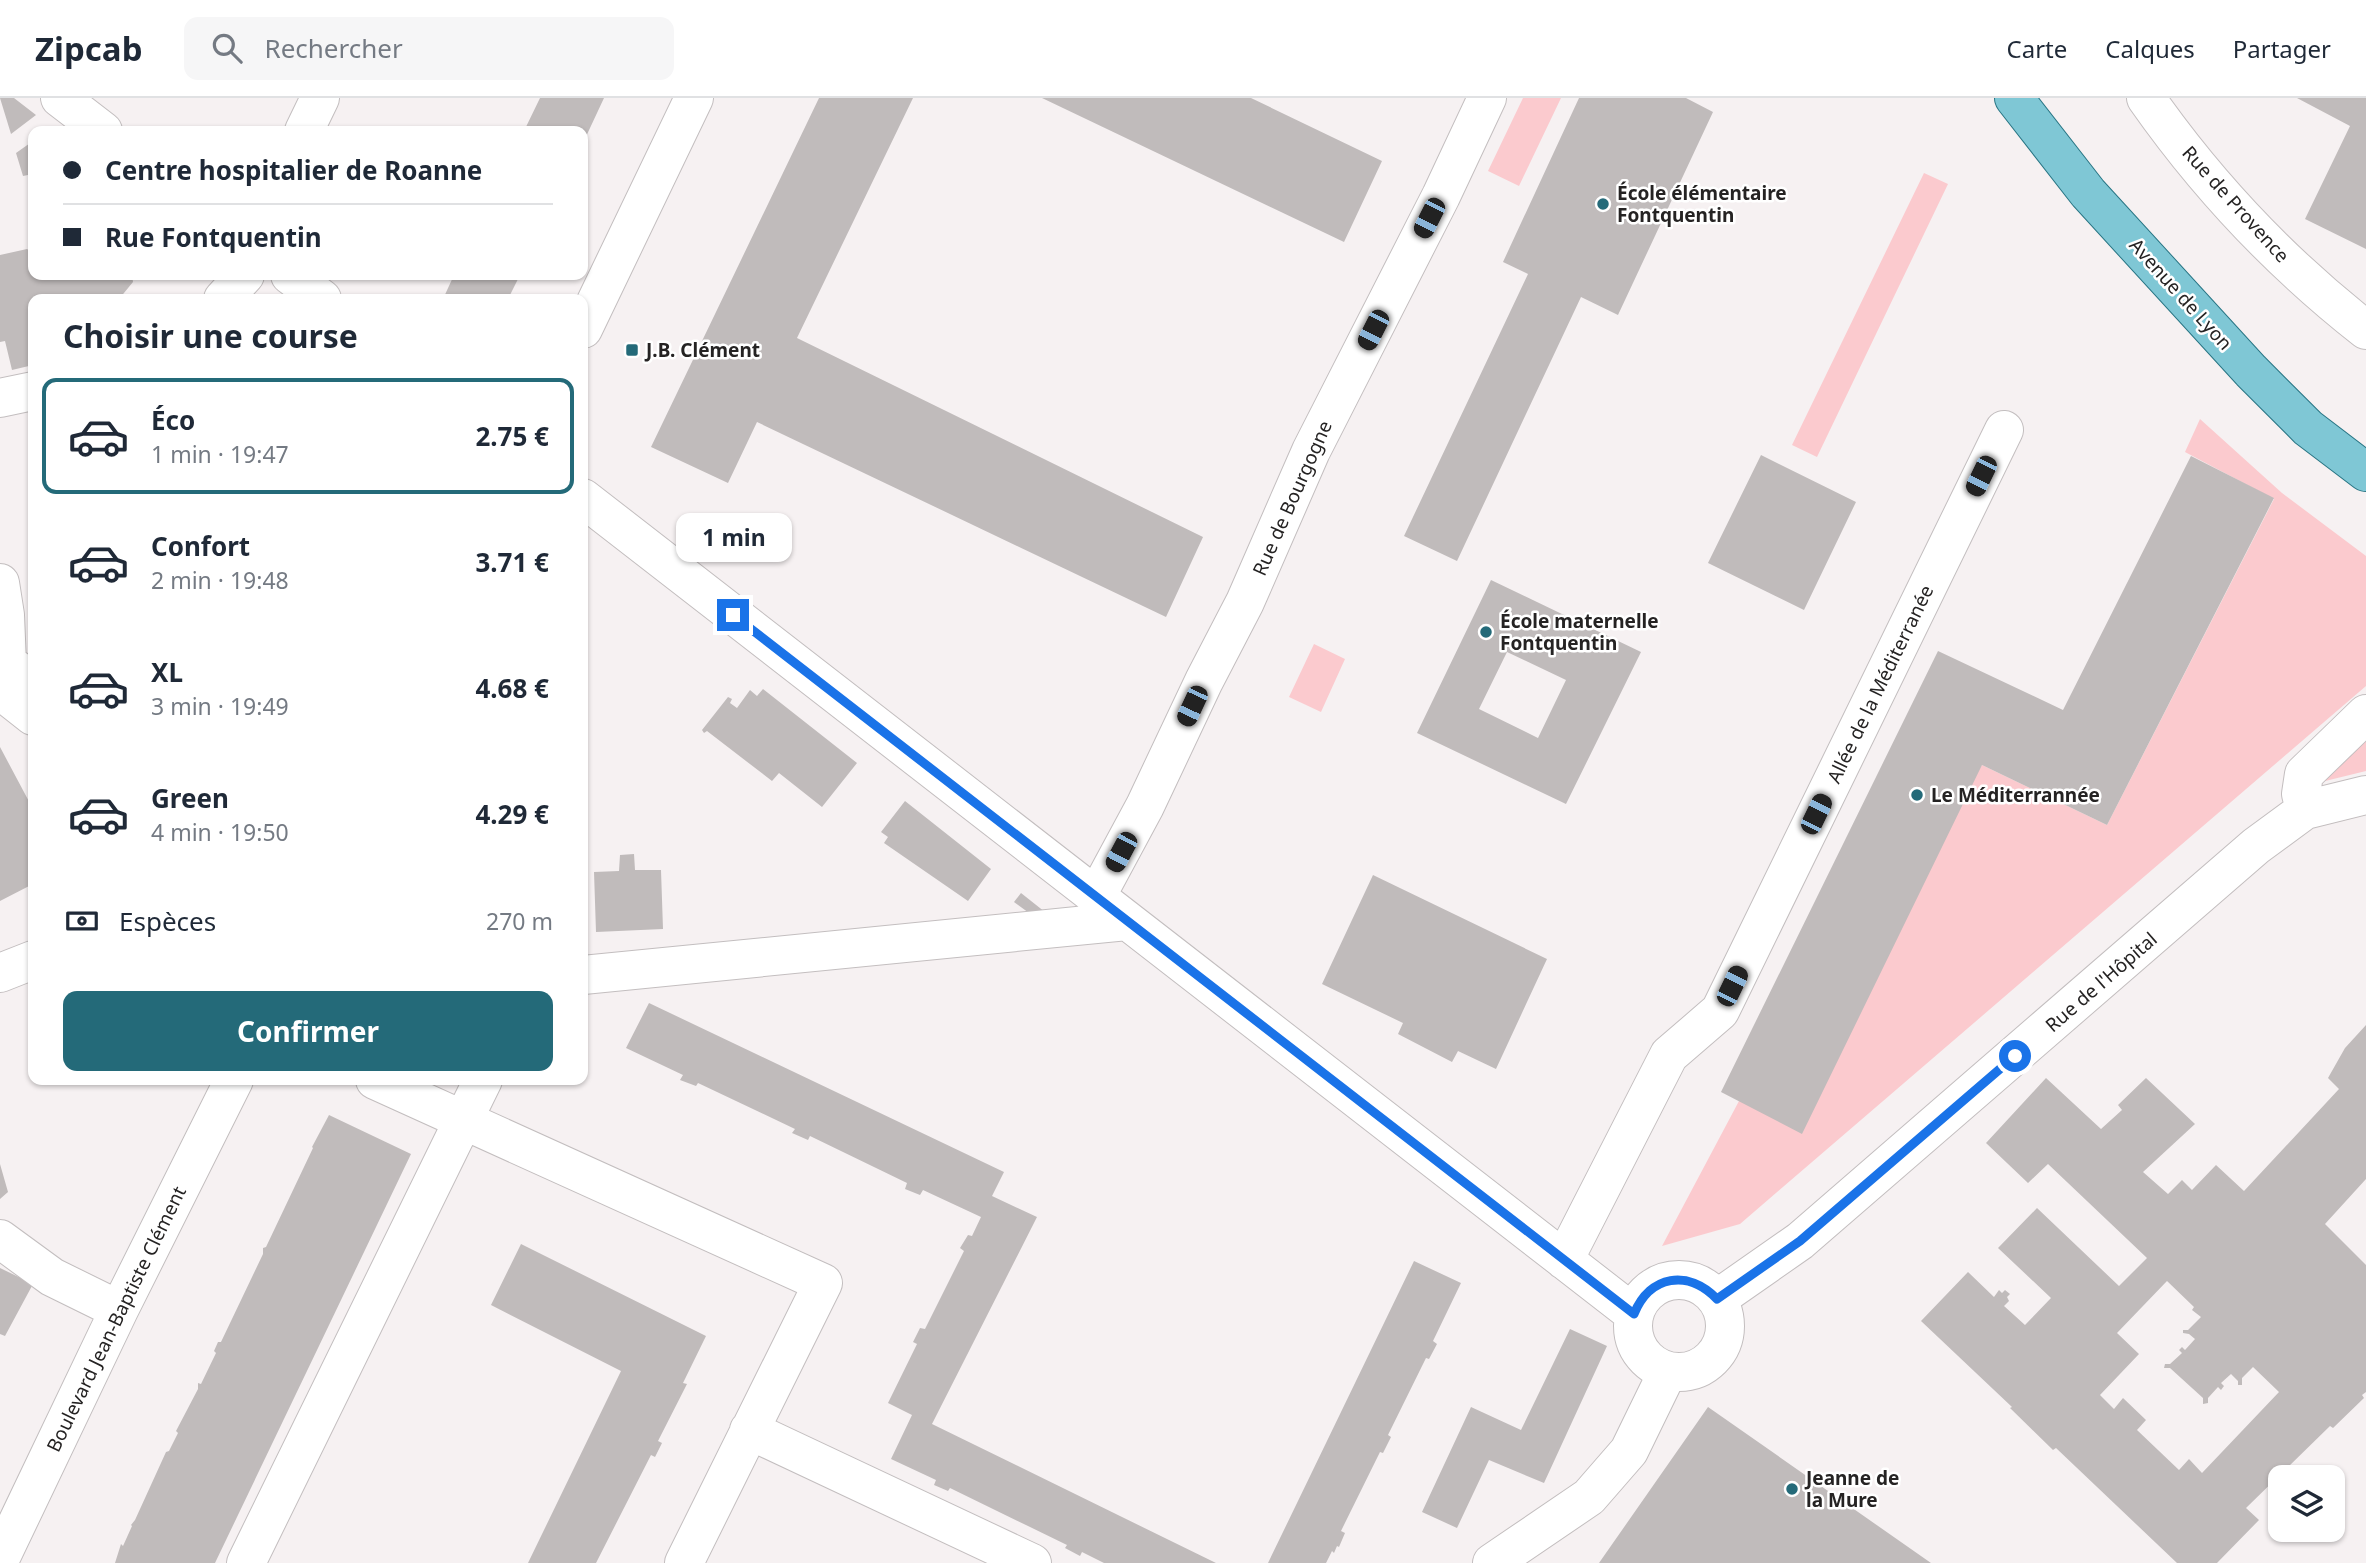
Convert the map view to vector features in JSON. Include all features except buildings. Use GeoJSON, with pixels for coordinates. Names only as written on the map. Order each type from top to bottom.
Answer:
{"type":"FeatureCollection","features":[{"type":"Feature","properties":{"kind":"main road","name":"Avenue de Lyon"},"geometry":{"type":"LineString","coordinates":[[2014,98],[2088,193],[2251,371],[2308,428],[2366,472]]}},
{"type":"Feature","properties":{"kind":"street"},"geometry":{"type":"LineString","coordinates":[[60,98],[96,126]]}},
{"type":"Feature","properties":{"kind":"street"},"geometry":{"type":"LineString","coordinates":[[306,126],[320,98]]}},
{"type":"Feature","properties":{"kind":"street"},"geometry":{"type":"LineString","coordinates":[[588,319],[694,98]]}},
{"type":"Feature","properties":{"kind":"street","name":"Rue de Bourgogne"},"geometry":{"type":"LineString","coordinates":[[1096,897],[1145,806],[1245,602],[1311,452],[1441,196],[1487,98]]}},
{"type":"Feature","properties":{"kind":"street","name":"Rue de Provence"},"geometry":{"type":"LineString","coordinates":[[2146,98],[2165,126],[2255,231],[2337,307],[2366,330]]}},
{"type":"Feature","properties":{"kind":"street"},"geometry":{"type":"LineString","coordinates":[[228,294],[240,280]]}},
{"type":"Feature","properties":{"kind":"street"},"geometry":{"type":"LineString","coordinates":[[297,280],[315,294]]}},
{"type":"Feature","properties":{"kind":"street"},"geometry":{"type":"LineString","coordinates":[[0,398],[28,392]]}},
{"type":"Feature","properties":{"kind":"street","name":"Allée de la Méditerranée"},"geometry":{"type":"LineString","coordinates":[[1564,1260],[1669,1055],[1720,1011],[2004,430]]}},
{"type":"Feature","properties":{"kind":"street"},"geometry":{"type":"LineString","coordinates":[[588,502],[1634,1314]]}},
{"type":"Feature","properties":{"kind":"street"},"geometry":{"type":"LineString","coordinates":[[0,583],[5,615],[7,663],[28,678]]}},
{"type":"Feature","properties":{"kind":"street"},"geometry":{"type":"LineString","coordinates":[[0,691],[28,712]]}},
{"type":"Feature","properties":{"kind":"street"},"geometry":{"type":"LineString","coordinates":[[2305,810],[2301,794],[2304,774],[2366,714]]}},
{"type":"Feature","properties":{"kind":"street","name":"Rue de l'Hôpital"},"geometry":{"type":"LineString","coordinates":[[1717,1299],[1800,1241],[2256,846],[2305,810],[2366,795]]}},
{"type":"Feature","properties":{"kind":"street"},"geometry":{"type":"LineString","coordinates":[[588,975],[1127,921]]}},
{"type":"Feature","properties":{"kind":"street"},"geometry":{"type":"LineString","coordinates":[[0,973],[28,962]]}},
{"type":"Feature","properties":{"kind":"street","name":"Boulevard Jean-Baptiste Clément"},"geometry":{"type":"LineString","coordinates":[[0,1559],[231,1085]]}},
{"type":"Feature","properties":{"kind":"street"},"geometry":{"type":"LineString","coordinates":[[385,1085],[823,1283],[684,1563]]}},
{"type":"Feature","properties":{"kind":"street"},"geometry":{"type":"LineString","coordinates":[[246,1563],[480,1085]]}},
{"type":"Feature","properties":{"kind":"street"},"geometry":{"type":"LineString","coordinates":[[0,1240],[52,1277],[119,1310]]}},
{"type":"Feature","properties":{"kind":"street"},"geometry":{"type":"LineString","coordinates":[[1664,1282],[1693,1282],[1707,1288],[1717,1299],[1724,1314],[1726,1329],[1722,1344],[1714,1357],[1691,1371],[1668,1371],[1654,1366],[1635,1344],[1632,1329],[1634,1314],[1640,1300],[1650,1289],[1664,1282]]}},
{"type":"Feature","properties":{"kind":"street"},"geometry":{"type":"LineString","coordinates":[[1492,1563],[1589,1497],[1629,1451],[1668,1371]]}},
{"type":"Feature","properties":{"kind":"street"},"geometry":{"type":"LineString","coordinates":[[749,1430],[1031,1563]]}},
{"type":"Feature","properties":{"kind":"shaded area"},"geometry":{"type":"Polygon","coordinates":[[[1523,98],[1561,98],[1519,186],[1488,171],[1523,98]]]}},
{"type":"Feature","properties":{"kind":"shaded area"},"geometry":{"type":"Polygon","coordinates":[[[1924,173],[1948,184],[1817,457],[1792,445],[1924,173]]]}},
{"type":"Feature","properties":{"kind":"shaded area"},"geometry":{"type":"Polygon","coordinates":[[[2200,419],[2282,493],[2366,556],[2366,686],[1740,1224],[1662,1246],[1739,1101],[1982,765],[2107,825],[2274,499],[2185,452],[2200,419]]]}},
{"type":"Feature","properties":{"kind":"shaded area"},"geometry":{"type":"Polygon","coordinates":[[[1314,644],[1345,659],[1321,712],[1289,697],[1314,644]]]}},
{"type":"Feature","properties":{"kind":"shaded area"},"geometry":{"type":"Polygon","coordinates":[[[2366,740],[2366,771],[2317,783],[2366,740]]]}},
{"type":"Feature","properties":{"kind":"place","name":"École élémentaire Fontquentin"},"geometry":{"type":"Point","coordinates":[1603,204]}},
{"type":"Feature","properties":{"kind":"place","name":"J.B. Clément"},"geometry":{"type":"Point","coordinates":[632,350]}},
{"type":"Feature","properties":{"kind":"place","name":"École maternelle Fontquentin"},"geometry":{"type":"Point","coordinates":[1486,632]}},
{"type":"Feature","properties":{"kind":"place","name":"Le Méditerrannée"},"geometry":{"type":"Point","coordinates":[1917,795]}},
{"type":"Feature","properties":{"kind":"place","name":"Jeanne de la Mure"},"geometry":{"type":"Point","coordinates":[1792,1489]}},
{"type":"Feature","properties":{"kind":"route"},"geometry":{"type":"LineString","coordinates":[[733,615],[1634,1314],[1640,1300],[1650,1289],[1664,1282],[1693,1282],[1707,1288],[1717,1299],[1769,1265],[2015,1056]]}}]}
